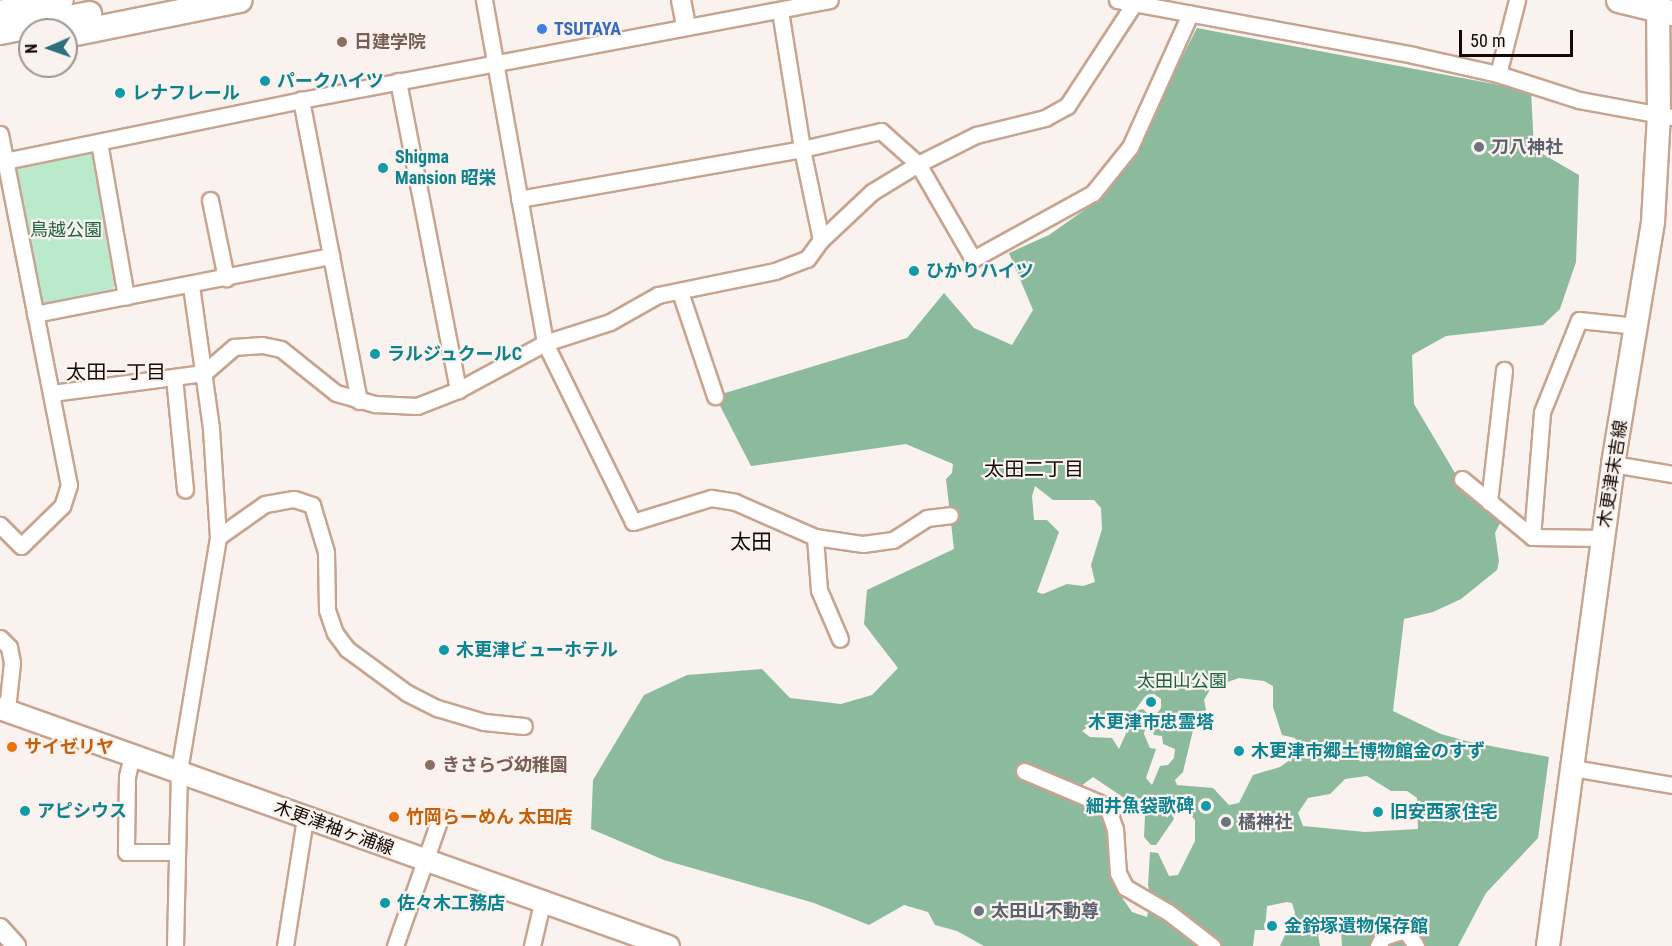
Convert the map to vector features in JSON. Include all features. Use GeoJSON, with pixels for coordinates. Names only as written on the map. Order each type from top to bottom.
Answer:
{"type":"FeatureCollection","features":[{"type":"Feature","properties":{"kind":"highway"},"geometry":{"type":"LineString","coordinates":[[0,48],[14,25],[61,0]]}},
{"type":"Feature","properties":{"kind":"highway"},"geometry":{"type":"LineString","coordinates":[[14,25],[162,0]]}},
{"type":"Feature","properties":{"kind":"highway"},"geometry":{"type":"LineString","coordinates":[[78,33],[239,0]]}},
{"type":"Feature","properties":{"kind":"highway"},"geometry":{"type":"LineString","coordinates":[[1619,0],[1663,7]]}},
{"type":"Feature","properties":{"kind":"main road","name":"木更津末吉線"},"geometry":{"type":"LineString","coordinates":[[1548,946],[1613,464],[1653,222],[1665,115],[1663,7]]}},
{"type":"Feature","properties":{"kind":"main road","name":"木更津袖ヶ浦線"},"geometry":{"type":"LineString","coordinates":[[3,708],[666,946]]}},
{"type":"Feature","properties":{"kind":"street"},"geometry":{"type":"LineString","coordinates":[[484,0],[545,343],[633,522],[711,498],[735,502],[815,537],[878,543],[893,540],[927,518],[950,515]]}},
{"type":"Feature","properties":{"kind":"street"},"geometry":{"type":"LineString","coordinates":[[681,0],[686,26]]}},
{"type":"Feature","properties":{"kind":"street"},"geometry":{"type":"LineString","coordinates":[[3,162],[494,61],[780,11],[830,0]]}},
{"type":"Feature","properties":{"kind":"street"},"geometry":{"type":"LineString","coordinates":[[1117,0],[1498,74],[1579,100],[1665,115]]}},
{"type":"Feature","properties":{"kind":"street"},"geometry":{"type":"LineString","coordinates":[[1498,74],[1517,0]]}},
{"type":"Feature","properties":{"kind":"street"},"geometry":{"type":"LineString","coordinates":[[52,393],[204,373],[234,347],[271,346],[281,349],[336,393],[359,401],[417,406],[458,390],[545,343],[610,322],[658,295],[775,271],[807,259],[821,240],[872,192],[918,164],[976,135],[1045,118],[1067,106],[1135,2]]}},
{"type":"Feature","properties":{"kind":"street"},"geometry":{"type":"LineString","coordinates":[[780,11],[802,149],[821,240]]}},
{"type":"Feature","properties":{"kind":"street"},"geometry":{"type":"LineString","coordinates":[[519,199],[802,149],[881,131],[918,164],[973,259],[1093,193],[1130,147],[1190,15]]}},
{"type":"Feature","properties":{"kind":"street"},"geometry":{"type":"LineString","coordinates":[[398,81],[458,390]]}},
{"type":"Feature","properties":{"kind":"street"},"geometry":{"type":"LineString","coordinates":[[300,100],[359,401]]}},
{"type":"Feature","properties":{"kind":"street"},"geometry":{"type":"LineString","coordinates":[[0,134],[3,162],[69,485],[62,506],[21,546],[0,525]]}},
{"type":"Feature","properties":{"kind":"street"},"geometry":{"type":"LineString","coordinates":[[99,142],[126,297]]}},
{"type":"Feature","properties":{"kind":"street"},"geometry":{"type":"LineString","coordinates":[[210,200],[226,278]]}},
{"type":"Feature","properties":{"kind":"street"},"geometry":{"type":"LineString","coordinates":[[35,314],[331,256]]}},
{"type":"Feature","properties":{"kind":"street"},"geometry":{"type":"LineString","coordinates":[[176,946],[179,771],[218,537],[204,373],[191,285]]}},
{"type":"Feature","properties":{"kind":"street"},"geometry":{"type":"LineString","coordinates":[[680,292],[715,396]]}},
{"type":"Feature","properties":{"kind":"street"},"geometry":{"type":"LineString","coordinates":[[1532,537],[1542,412],[1579,320],[1637,326]]}},
{"type":"Feature","properties":{"kind":"street"},"geometry":{"type":"LineString","coordinates":[[1489,501],[1504,370]]}},
{"type":"Feature","properties":{"kind":"street"},"geometry":{"type":"LineString","coordinates":[[174,377],[185,489]]}},
{"type":"Feature","properties":{"kind":"street"},"geometry":{"type":"LineString","coordinates":[[1613,464],[1672,474]]}},
{"type":"Feature","properties":{"kind":"street"},"geometry":{"type":"LineString","coordinates":[[1462,479],[1532,537],[1603,538]]}},
{"type":"Feature","properties":{"kind":"street"},"geometry":{"type":"LineString","coordinates":[[218,537],[265,504],[294,499],[312,505],[326,552],[327,610],[335,633],[347,649],[407,693],[437,708],[484,722],[524,726]]}},
{"type":"Feature","properties":{"kind":"street"},"geometry":{"type":"LineString","coordinates":[[815,537],[819,590],[840,639]]}},
{"type":"Feature","properties":{"kind":"street"},"geometry":{"type":"LineString","coordinates":[[0,638],[9,647],[12,663],[12,685],[3,708]]}},
{"type":"Feature","properties":{"kind":"street"},"geometry":{"type":"LineString","coordinates":[[132,755],[127,776],[126,852],[176,852]]}},
{"type":"Feature","properties":{"kind":"street"},"geometry":{"type":"LineString","coordinates":[[1573,768],[1672,785]]}},
{"type":"Feature","properties":{"kind":"street"},"geometry":{"type":"LineString","coordinates":[[1024,771],[1107,806],[1115,830],[1118,873],[1125,887],[1168,912],[1212,946]]}},
{"type":"Feature","properties":{"kind":"street"},"geometry":{"type":"LineString","coordinates":[[285,946],[305,818]]}},
{"type":"Feature","properties":{"kind":"street"},"geometry":{"type":"LineString","coordinates":[[395,946],[440,818]]}},
{"type":"Feature","properties":{"kind":"street"},"geometry":{"type":"LineString","coordinates":[[532,946],[542,903]]}},
{"type":"Feature","properties":{"kind":"street"},"geometry":{"type":"LineString","coordinates":[[0,927],[16,946]]}},
{"type":"Feature","properties":{"kind":"street"},"geometry":{"type":"LineString","coordinates":[[1378,946],[1383,937],[1401,931],[1408,934],[1416,946]]}},
{"type":"Feature","properties":{"kind":"green space","name":"太田山公園"},"geometry":{"type":"Polygon","coordinates":[[[1197,28],[1531,91],[1534,149],[1579,175],[1576,262],[1560,309],[1543,325],[1446,336],[1412,355],[1414,404],[1458,478],[1500,523],[1495,533],[1499,561],[1497,570],[1461,599],[1433,612],[1404,619],[1393,711],[1441,734],[1549,757],[1538,838],[1486,893],[1458,946],[1342,946],[1341,933],[1328,928],[1318,935],[1320,946],[1280,946],[1295,913],[1292,903],[1287,902],[1267,906],[1265,930],[1255,930],[1253,946],[984,946],[957,931],[935,925],[928,912],[904,905],[869,925],[814,903],[664,860],[591,829],[593,780],[644,695],[687,675],[762,669],[790,698],[841,704],[872,695],[898,668],[864,624],[867,590],[954,549],[946,479],[952,473],[953,464],[906,444],[751,466],[715,396],[907,338],[944,293],[974,328],[1012,345],[1033,310],[1009,253],[1049,235],[1100,199],[1135,150],[1197,28]],[[1035,486],[1032,496],[1034,520],[1047,520],[1059,532],[1037,592],[1043,594],[1067,584],[1083,586],[1095,582],[1091,565],[1102,529],[1101,508],[1094,500],[1053,500],[1035,486]],[[1239,678],[1211,688],[1204,700],[1206,710],[1195,722],[1183,772],[1175,780],[1177,785],[1213,788],[1229,805],[1239,803],[1253,775],[1280,767],[1294,757],[1299,746],[1295,738],[1282,735],[1273,707],[1273,686],[1264,681],[1239,678]],[[1154,694],[1144,698],[1126,723],[1101,718],[1082,731],[1090,737],[1112,738],[1119,749],[1136,711],[1143,709],[1148,714],[1144,734],[1150,748],[1156,749],[1146,778],[1152,785],[1160,766],[1168,765],[1174,758],[1175,749],[1163,744],[1162,736],[1154,735],[1149,724],[1161,708],[1161,699],[1154,694]],[[1367,776],[1345,779],[1330,794],[1308,798],[1298,813],[1303,826],[1365,832],[1418,829],[1417,798],[1407,791],[1391,791],[1367,776]],[[1093,777],[1081,786],[1068,783],[1103,808],[1123,899],[1132,912],[1147,917],[1151,898],[1148,885],[1150,852],[1158,853],[1169,876],[1178,875],[1195,841],[1195,820],[1179,801],[1169,798],[1165,802],[1174,819],[1156,845],[1151,845],[1144,837],[1145,816],[1139,808],[1093,777]]]}},
{"type":"Feature","properties":{"kind":"green space","name":"鳥越公園"},"geometry":{"type":"Polygon","coordinates":[[[92,152],[116,283],[113,289],[46,304],[38,302],[12,164],[92,152]]]}},
{"type":"Feature","properties":{"kind":"place","name":"TSUTAYA"},"geometry":{"type":"Point","coordinates":[542,29]}},
{"type":"Feature","properties":{"kind":"place","name":"日建学院"},"geometry":{"type":"Point","coordinates":[342,42]}},
{"type":"Feature","properties":{"kind":"place","name":"パークハイツ"},"geometry":{"type":"Point","coordinates":[265,81]}},
{"type":"Feature","properties":{"kind":"place","name":"レナフレール"},"geometry":{"type":"Point","coordinates":[120,93]}},
{"type":"Feature","properties":{"kind":"place","name":"刀八神社"},"geometry":{"type":"Point","coordinates":[1479,147]}},
{"type":"Feature","properties":{"kind":"place","name":"Shigma Mansion 昭栄"},"geometry":{"type":"Point","coordinates":[383,168]}},
{"type":"Feature","properties":{"kind":"place","name":"ひかりハイツ"},"geometry":{"type":"Point","coordinates":[914,271]}},
{"type":"Feature","properties":{"kind":"place","name":"ラルジュクールC"},"geometry":{"type":"Point","coordinates":[375,354]}},
{"type":"Feature","properties":{"kind":"place","name":"木更津ビューホテル"},"geometry":{"type":"Point","coordinates":[444,650]}},
{"type":"Feature","properties":{"kind":"place","name":"木更津市忠霊塔"},"geometry":{"type":"Point","coordinates":[1151,702]}},
{"type":"Feature","properties":{"kind":"place","name":"サイゼリヤ"},"geometry":{"type":"Point","coordinates":[12,747]}},
{"type":"Feature","properties":{"kind":"place","name":"木更津市郷土博物館金のすず"},"geometry":{"type":"Point","coordinates":[1239,751]}},
{"type":"Feature","properties":{"kind":"place","name":"きさらづ幼稚園"},"geometry":{"type":"Point","coordinates":[430,765]}},
{"type":"Feature","properties":{"kind":"place","name":"細井魚袋歌碑"},"geometry":{"type":"Point","coordinates":[1206,806]}},
{"type":"Feature","properties":{"kind":"place","name":"アピシウス"},"geometry":{"type":"Point","coordinates":[25,811]}},
{"type":"Feature","properties":{"kind":"place","name":"旧安西家住宅"},"geometry":{"type":"Point","coordinates":[1378,812]}},
{"type":"Feature","properties":{"kind":"place","name":"竹岡らーめん 太田店"},"geometry":{"type":"Point","coordinates":[394,817]}},
{"type":"Feature","properties":{"kind":"place","name":"橘神社"},"geometry":{"type":"Point","coordinates":[1226,822]}},
{"type":"Feature","properties":{"kind":"place","name":"佐々木工務店"},"geometry":{"type":"Point","coordinates":[385,903]}},
{"type":"Feature","properties":{"kind":"place","name":"太田山不動尊"},"geometry":{"type":"Point","coordinates":[979,911]}},
{"type":"Feature","properties":{"kind":"place","name":"金鈴塚遺物保存館"},"geometry":{"type":"Point","coordinates":[1272,926]}},
{"type":"Feature","properties":{"kind":"district","name":"太田一丁目"},"geometry":{"type":"Point","coordinates":[116,372]}},
{"type":"Feature","properties":{"kind":"district","name":"太田二丁目"},"geometry":{"type":"Point","coordinates":[1034,469]}},
{"type":"Feature","properties":{"kind":"district","name":"太田"},"geometry":{"type":"Point","coordinates":[751,542]}}]}
